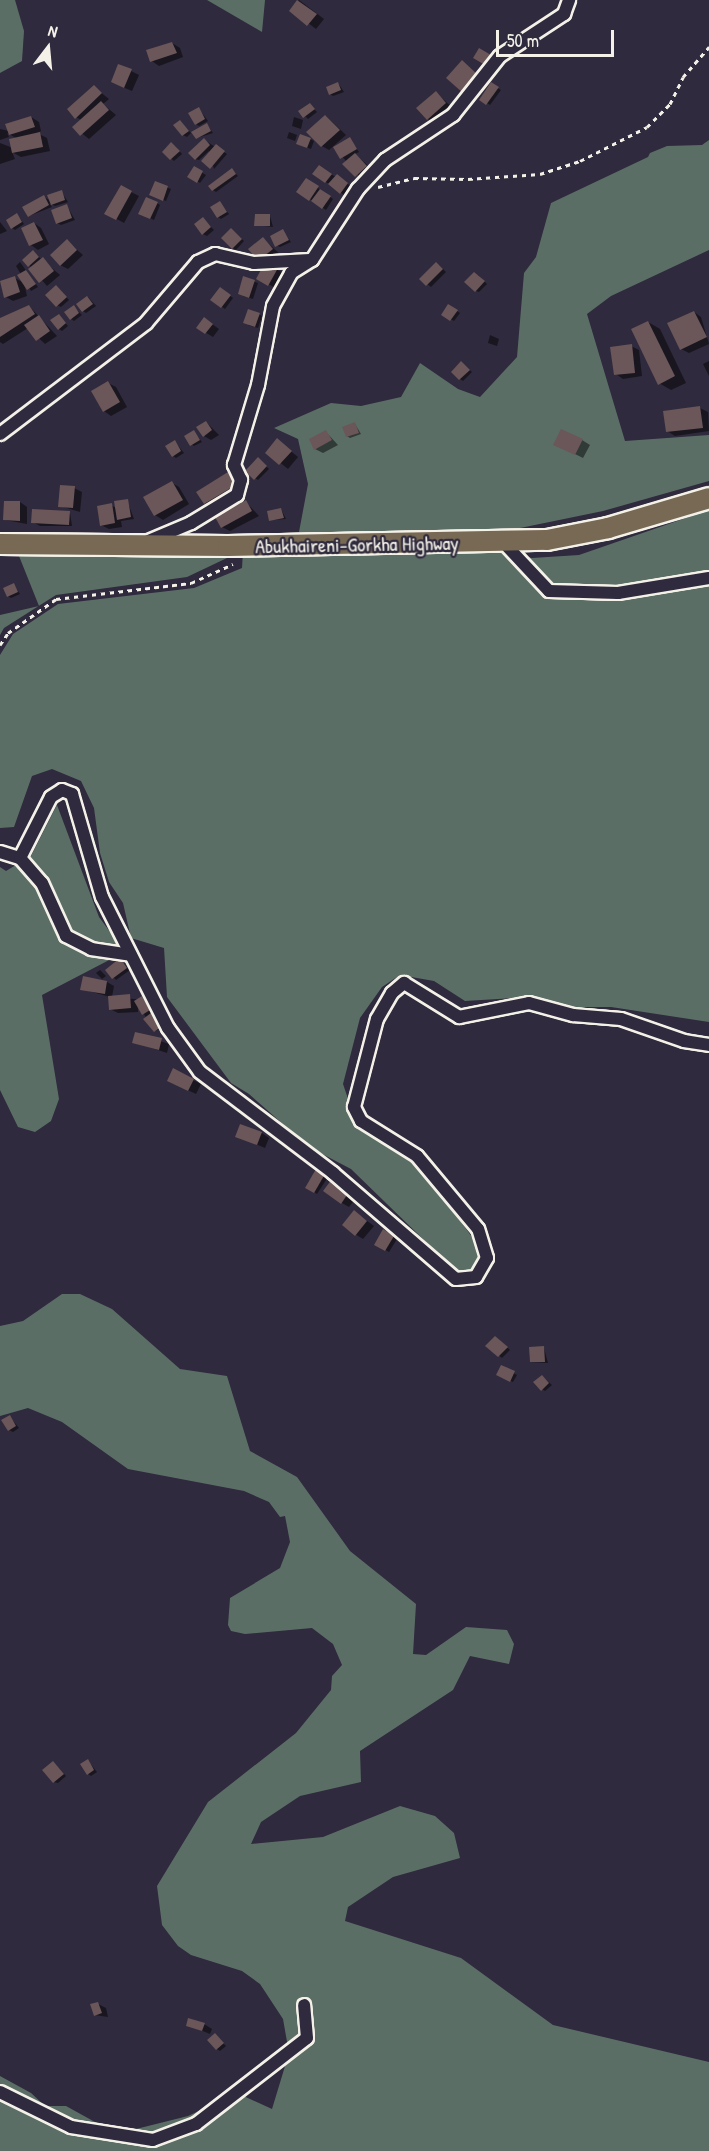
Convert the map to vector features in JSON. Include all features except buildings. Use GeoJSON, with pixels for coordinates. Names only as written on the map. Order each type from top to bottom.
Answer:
{"type":"FeatureCollection","features":[{"type":"Feature","properties":{"kind":"main road","name":"Abukhaireni-Gorkha Highway"},"geometry":{"type":"LineString","coordinates":[[0,544],[228,546],[547,540],[608,528],[709,498]]}},
{"type":"Feature","properties":{"kind":"street"},"geometry":{"type":"LineString","coordinates":[[137,546],[191,523],[237,495],[241,480],[234,465],[258,385],[273,306],[291,273],[312,260],[358,189],[385,160],[453,115],[500,56],[564,14],[569,0]]}},
{"type":"Feature","properties":{"kind":"street"},"geometry":{"type":"LineString","coordinates":[[0,434],[15,426],[59,387],[146,323],[198,262],[215,254],[254,263],[312,260]]}},
{"type":"Feature","properties":{"kind":"street"},"geometry":{"type":"LineString","coordinates":[[504,542],[549,591],[618,593],[709,578]]}},
{"type":"Feature","properties":{"kind":"street"},"geometry":{"type":"LineString","coordinates":[[20,858],[51,797],[62,790],[72,794],[102,897],[168,1028],[200,1072],[333,1173],[456,1279],[476,1277],[487,1258],[478,1229],[417,1156],[361,1121],[354,1107],[377,1019],[392,993],[404,983],[459,1017],[529,1003],[573,1016],[621,1018],[684,1041],[709,1045]]}},
{"type":"Feature","properties":{"kind":"street"},"geometry":{"type":"LineString","coordinates":[[0,852],[20,858],[42,883],[66,936],[91,949],[131,956]]}},
{"type":"Feature","properties":{"kind":"street"},"geometry":{"type":"LineString","coordinates":[[0,2092],[71,2127],[153,2140],[196,2124],[307,2038],[304,2005]]}},
{"type":"Feature","properties":{"kind":"path"},"geometry":{"type":"LineString","coordinates":[[358,189],[414,178],[468,179],[540,174],[580,161],[647,127],[670,104],[683,77],[709,47]]}},
{"type":"Feature","properties":{"kind":"path"},"geometry":{"type":"LineString","coordinates":[[0,645],[8,633],[56,599],[191,583],[237,562],[228,546]]}},
{"type":"Feature","properties":{"kind":"green space"},"geometry":{"type":"Polygon","coordinates":[[[0,0],[15,0],[24,31],[22,61],[0,73],[0,0]]]}},
{"type":"Feature","properties":{"kind":"green space"},"geometry":{"type":"Polygon","coordinates":[[[207,0],[265,0],[262,32],[207,0]]]}},
{"type":"Feature","properties":{"kind":"green space"},"geometry":{"type":"Polygon","coordinates":[[[709,140],[709,250],[611,296],[587,314],[625,441],[709,435],[709,481],[603,511],[501,532],[390,536],[299,532],[308,484],[298,439],[274,428],[331,403],[361,406],[401,397],[420,363],[458,389],[480,397],[517,357],[524,273],[536,257],[551,203],[667,146],[702,145],[709,140]]]}},
{"type":"Feature","properties":{"kind":"green space"},"geometry":{"type":"Polygon","coordinates":[[[709,510],[709,1022],[611,1007],[573,1007],[528,997],[465,1001],[434,981],[400,975],[382,987],[360,1018],[343,1084],[357,1125],[416,1161],[478,1245],[481,1258],[474,1274],[459,1274],[351,1169],[309,1147],[249,1094],[231,1083],[167,997],[164,948],[131,938],[123,903],[109,882],[100,853],[94,808],[81,781],[52,769],[32,776],[14,827],[0,828],[0,655],[13,634],[58,604],[194,588],[242,568],[243,551],[468,547],[532,558],[579,555],[709,510]]]}},
{"type":"Feature","properties":{"kind":"green space"},"geometry":{"type":"Polygon","coordinates":[[[225,550],[227,558],[187,577],[56,595],[39,606],[17,551],[225,550]]]}},
{"type":"Feature","properties":{"kind":"green space"},"geometry":{"type":"Polygon","coordinates":[[[38,606],[4,628],[0,635],[0,615],[38,606]]]}},
{"type":"Feature","properties":{"kind":"green space"},"geometry":{"type":"Polygon","coordinates":[[[57,805],[99,917],[130,959],[115,957],[42,995],[59,1099],[51,1121],[35,1132],[18,1127],[0,1090],[0,867],[6,871],[31,856],[57,805]]]}},
{"type":"Feature","properties":{"kind":"green space"},"geometry":{"type":"Polygon","coordinates":[[[62,1294],[80,1294],[112,1309],[180,1369],[227,1376],[250,1451],[297,1477],[350,1551],[416,1604],[413,1654],[426,1655],[466,1627],[507,1630],[514,1644],[509,1664],[470,1656],[453,1690],[360,1751],[361,1782],[300,1796],[261,1822],[251,1844],[323,1837],[400,1806],[435,1816],[454,1833],[460,1858],[393,1877],[348,1907],[345,1921],[461,1958],[553,2025],[709,2062],[709,2151],[0,2151],[0,2076],[31,2093],[45,2106],[66,2106],[95,2122],[132,2130],[188,2116],[237,2093],[272,2109],[289,2053],[283,2019],[260,1984],[242,1971],[191,1955],[178,1946],[162,1925],[157,1886],[208,1802],[296,1733],[331,1690],[332,1676],[342,1665],[333,1644],[312,1628],[245,1634],[231,1631],[228,1625],[230,1598],[280,1568],[290,1542],[285,1516],[280,1517],[269,1502],[244,1491],[128,1469],[62,1422],[28,1408],[0,1416],[0,1326],[23,1321],[62,1294]]]}}]}
